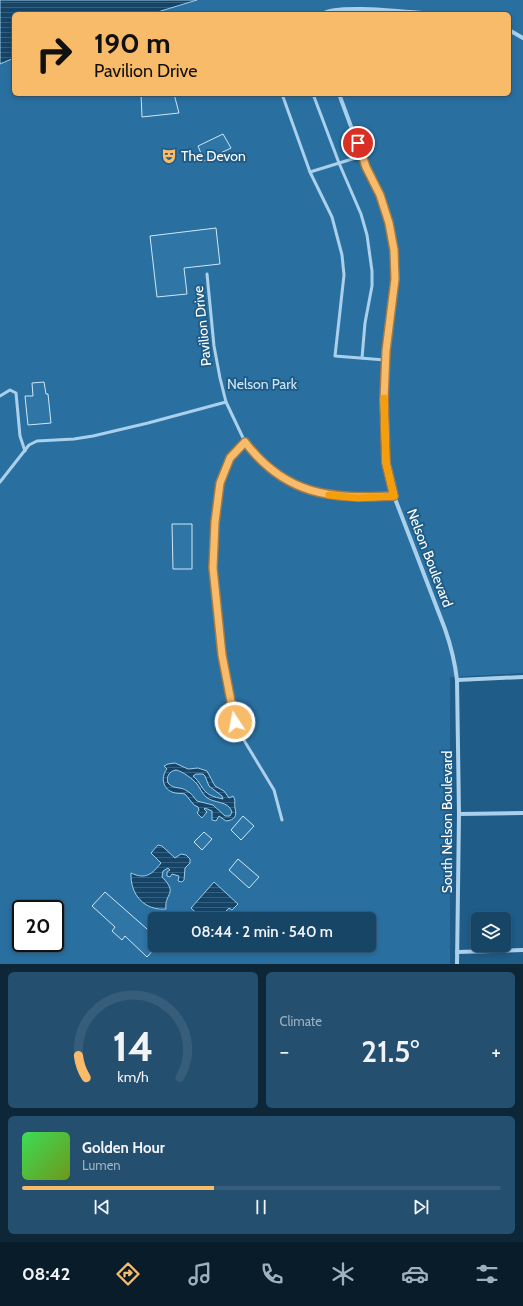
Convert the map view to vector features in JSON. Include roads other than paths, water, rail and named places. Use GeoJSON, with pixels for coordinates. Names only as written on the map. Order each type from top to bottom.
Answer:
{"type":"FeatureCollection","features":[{"type":"Feature","properties":{"kind":"street"},"geometry":{"type":"LineString","coordinates":[[328,12],[333,10],[354,9],[404,12]]}},
{"type":"Feature","properties":{"kind":"street"},"geometry":{"type":"LineString","coordinates":[[511,31],[523,38]]}},
{"type":"Feature","properties":{"kind":"street","name":"Nelson Boulevard"},"geometry":{"type":"LineString","coordinates":[[340,96],[362,156],[380,195],[389,223],[394,250],[395,279],[385,360],[384,400],[386,463],[394,496],[450,644],[454,657],[457,680]]}},
{"type":"Feature","properties":{"kind":"street"},"geometry":{"type":"LineString","coordinates":[[457,680],[523,677]]}},
{"type":"Feature","properties":{"kind":"street","name":"South Nelson Boulevard"},"geometry":{"type":"LineString","coordinates":[[457,680],[459,814],[457,964]]}},
{"type":"Feature","properties":{"kind":"street"},"geometry":{"type":"LineString","coordinates":[[459,814],[523,812]]}},
{"type":"Feature","properties":{"kind":"street"},"geometry":{"type":"LineString","coordinates":[[457,952],[523,950]]}},
{"type":"Feature","properties":{"kind":"lane"},"geometry":{"type":"LineString","coordinates":[[283,96],[310,172],[332,217],[342,255],[344,276],[335,356],[385,360]]}},
{"type":"Feature","properties":{"kind":"lane"},"geometry":{"type":"LineString","coordinates":[[314,96],[339,164],[361,214],[367,235],[372,286],[362,358]]}},
{"type":"Feature","properties":{"kind":"lane"},"geometry":{"type":"LineString","coordinates":[[310,172],[362,156]]}},
{"type":"Feature","properties":{"kind":"lane","name":"Pavilion Drive"},"geometry":{"type":"LineString","coordinates":[[208,274],[215,359],[226,402],[245,442],[252,451],[283,479],[297,486],[328,495],[358,498],[394,496]]}},
{"type":"Feature","properties":{"kind":"lane"},"geometry":{"type":"LineString","coordinates":[[0,396],[10,390],[16,393],[20,436],[25,451]]}},
{"type":"Feature","properties":{"kind":"lane"},"geometry":{"type":"LineString","coordinates":[[0,482],[29,445],[37,441],[74,439],[93,436],[226,402]]}},
{"type":"Feature","properties":{"kind":"lane"},"geometry":{"type":"LineString","coordinates":[[245,442],[230,458],[220,483],[215,522],[213,568],[222,655],[235,722],[242,737],[274,790],[282,820]]}},
{"type":"Feature","properties":{"kind":"place","name":"The Devon"},"geometry":{"type":"Point","coordinates":[169,156]}},
{"type":"Feature","properties":{"kind":"park label","name":"Nelson Park"},"geometry":{"type":"Point","coordinates":[262,384]}}]}
